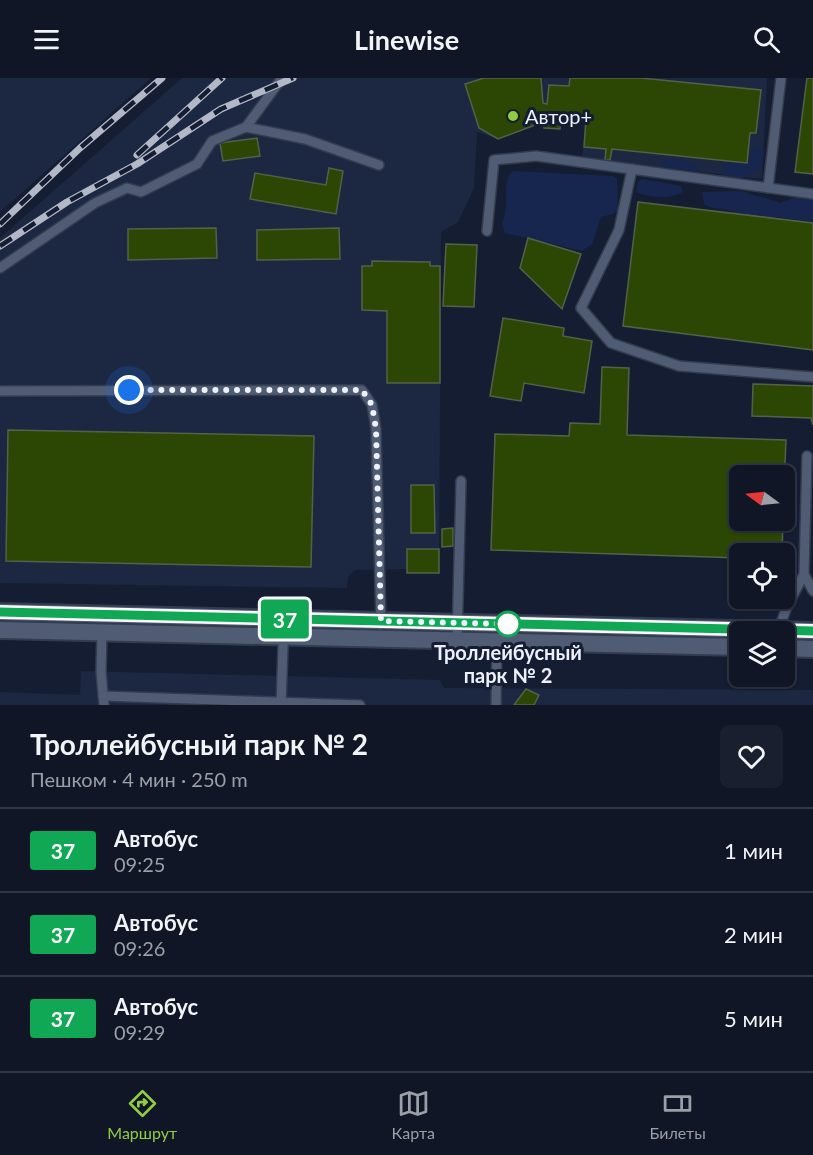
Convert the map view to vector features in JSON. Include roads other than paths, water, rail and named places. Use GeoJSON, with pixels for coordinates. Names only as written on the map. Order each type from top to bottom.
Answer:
{"type":"FeatureCollection","features":[{"type":"Feature","properties":{"kind":"street"},"geometry":{"type":"LineString","coordinates":[[0,612],[729,630]]}},
{"type":"Feature","properties":{"kind":"street"},"geometry":{"type":"LineString","coordinates":[[0,630],[729,647]]}},
{"type":"Feature","properties":{"kind":"street"},"geometry":{"type":"LineString","coordinates":[[795,631],[813,631]]}},
{"type":"Feature","properties":{"kind":"street"},"geometry":{"type":"LineString","coordinates":[[795,648],[813,649]]}},
{"type":"Feature","properties":{"kind":"lane"},"geometry":{"type":"LineString","coordinates":[[0,268],[95,203],[127,188],[141,192],[197,164],[212,141],[246,126],[282,78]]}},
{"type":"Feature","properties":{"kind":"lane"},"geometry":{"type":"LineString","coordinates":[[768,188],[781,78]]}},
{"type":"Feature","properties":{"kind":"lane"},"geometry":{"type":"LineString","coordinates":[[246,126],[305,139],[379,165]]}},
{"type":"Feature","properties":{"kind":"lane"},"geometry":{"type":"LineString","coordinates":[[487,231],[494,160],[536,156],[813,194]]}},
{"type":"Feature","properties":{"kind":"lane"},"geometry":{"type":"LineString","coordinates":[[632,169],[619,230],[580,308],[611,343],[679,366],[813,377]]}},
{"type":"Feature","properties":{"kind":"lane"},"geometry":{"type":"LineString","coordinates":[[0,391],[362,390],[372,405],[376,429],[381,639]]}},
{"type":"Feature","properties":{"kind":"lane"},"geometry":{"type":"LineString","coordinates":[[782,621],[804,574],[807,456]]}},
{"type":"Feature","properties":{"kind":"lane"},"geometry":{"type":"LineString","coordinates":[[457,640],[461,481]]}},
{"type":"Feature","properties":{"kind":"lane"},"geometry":{"type":"LineString","coordinates":[[804,574],[813,591]]}},
{"type":"Feature","properties":{"kind":"lane"},"geometry":{"type":"LineString","coordinates":[[103,614],[100,672],[104,700],[360,705]]}},
{"type":"Feature","properties":{"kind":"lane"},"geometry":{"type":"LineString","coordinates":[[281,704],[284,619]]}},
{"type":"Feature","properties":{"kind":"lane"},"geometry":{"type":"LineString","coordinates":[[496,705],[497,641]]}},
{"type":"Feature","properties":{"kind":"railway"},"geometry":{"type":"LineString","coordinates":[[0,224],[80,148],[162,78]]}},
{"type":"Feature","properties":{"kind":"railway"},"geometry":{"type":"LineString","coordinates":[[137,155],[222,78]]}},
{"type":"Feature","properties":{"kind":"railway"},"geometry":{"type":"LineString","coordinates":[[0,246],[67,202],[137,164],[221,109],[293,78]]}},
{"type":"Feature","properties":{"kind":"place","name":"Автор+"},"geometry":{"type":"Point","coordinates":[513,116]}},
{"type":"Feature","properties":{"kind":"place","name":"Троллейбусный парк № 2"},"geometry":{"type":"Point","coordinates":[508,624]}}]}
